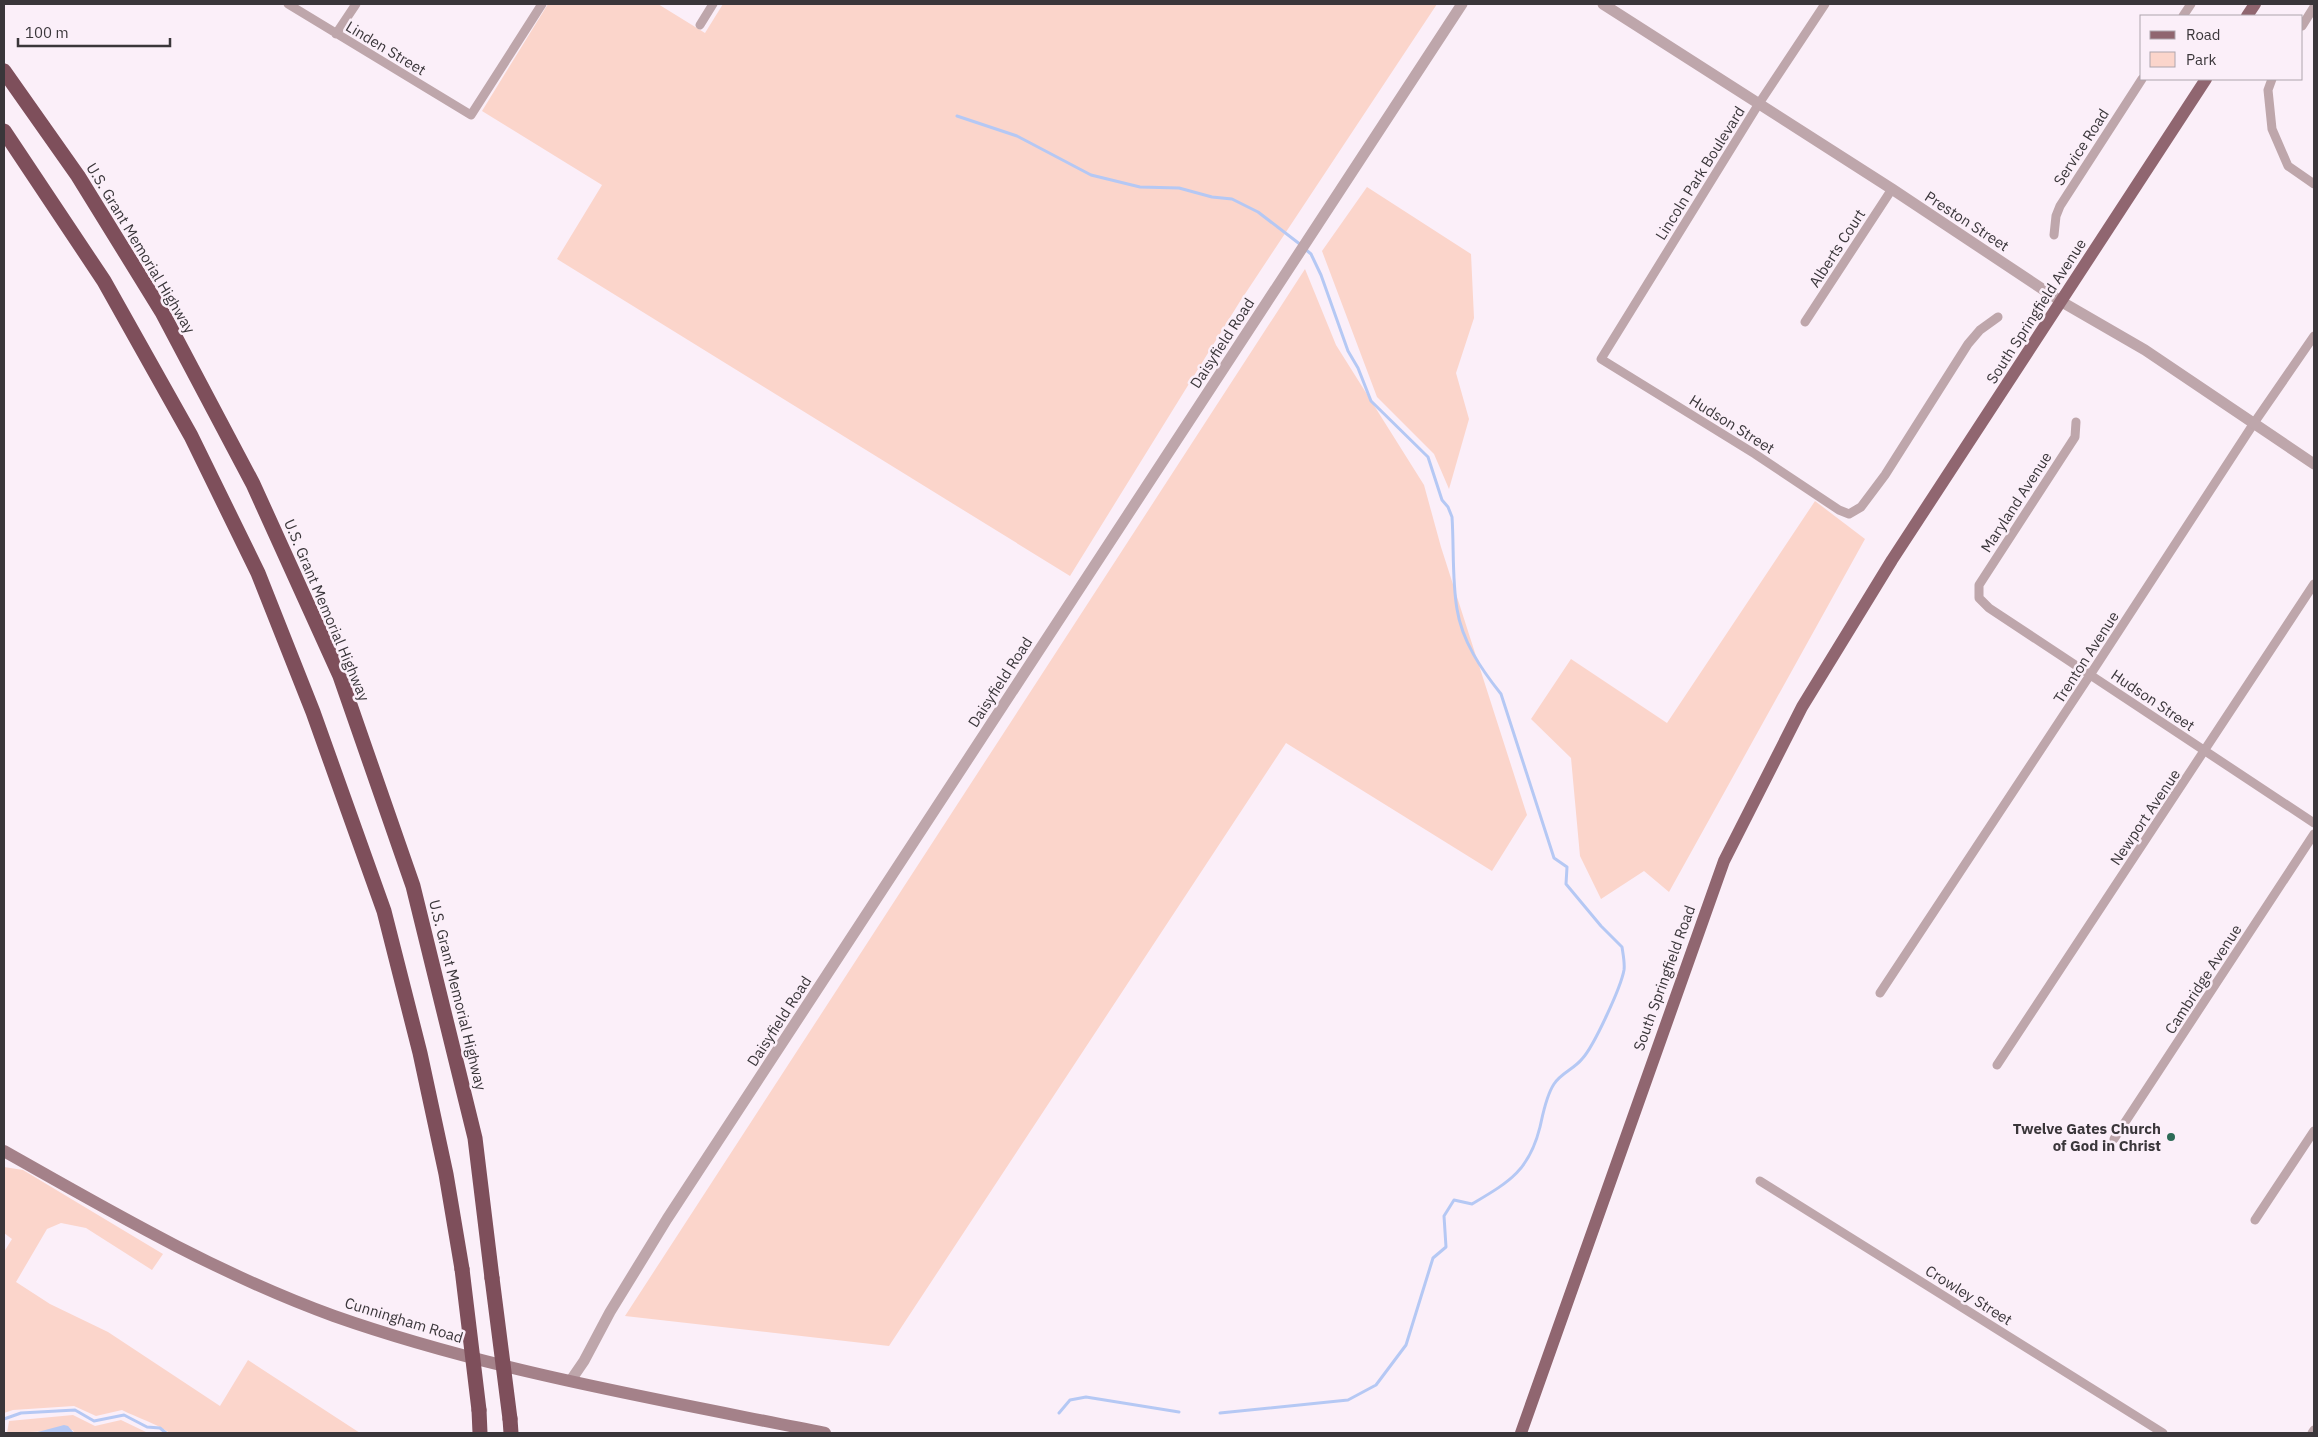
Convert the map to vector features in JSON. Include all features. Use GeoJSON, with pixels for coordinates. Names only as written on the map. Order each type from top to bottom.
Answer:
{"type":"FeatureCollection","features":[{"type":"Feature","properties":{"kind":"highway","name":"U.S. Grant Memorial Highway"},"geometry":{"type":"LineString","coordinates":[[4,71],[78,176],[162,312],[254,484],[340,676],[413,886],[475,1138],[510,1426]]}},
{"type":"Feature","properties":{"kind":"highway"},"geometry":{"type":"LineString","coordinates":[[4,131],[104,280],[191,436],[258,574],[313,712],[384,910],[420,1053],[446,1174],[462,1269],[479,1410],[480,1433]]}},
{"type":"Feature","properties":{"kind":"main road"},"geometry":{"type":"LineString","coordinates":[[2248,15],[2255,4]]}},
{"type":"Feature","properties":{"kind":"main road","name":"South Springfield Avenue"},"geometry":{"type":"LineString","coordinates":[[1892,560],[2205,80]]}},
{"type":"Feature","properties":{"kind":"main road","name":"South Springfield Road"},"geometry":{"type":"LineString","coordinates":[[1521,1433],[1724,861],[1802,707],[1892,560]]}},
{"type":"Feature","properties":{"kind":"main road","name":"Cunningham Road"},"geometry":{"type":"LineString","coordinates":[[4,1151],[110,1211],[233,1274],[332,1315],[436,1349],[571,1380],[825,1433]]}},
{"type":"Feature","properties":{"kind":"street","name":"Linden Street"},"geometry":{"type":"LineString","coordinates":[[288,4],[471,115],[542,4]]}},
{"type":"Feature","properties":{"kind":"street"},"geometry":{"type":"LineString","coordinates":[[336,34],[356,4]]}},
{"type":"Feature","properties":{"kind":"street"},"geometry":{"type":"LineString","coordinates":[[700,24],[713,4]]}},
{"type":"Feature","properties":{"kind":"street","name":"Daisyfield Road"},"geometry":{"type":"LineString","coordinates":[[571,1380],[667,1219],[1462,4]]}},
{"type":"Feature","properties":{"kind":"street","name":"Preston Street"},"geometry":{"type":"LineString","coordinates":[[1603,4],[1892,189],[2062,302],[2145,350],[2314,464]]}},
{"type":"Feature","properties":{"kind":"street","name":"Lincoln Park Boulevard"},"geometry":{"type":"LineString","coordinates":[[1601,359],[1758,105],[1825,4]]}},
{"type":"Feature","properties":{"kind":"street"},"geometry":{"type":"LineString","coordinates":[[2184,15],[2191,4]]}},
{"type":"Feature","properties":{"kind":"street"},"geometry":{"type":"LineString","coordinates":[[2303,24],[2314,7]]}},
{"type":"Feature","properties":{"kind":"street","name":"Service Road"},"geometry":{"type":"LineString","coordinates":[[2054,235],[2056,216],[2060,206],[2141,80]]}},
{"type":"Feature","properties":{"kind":"street"},"geometry":{"type":"LineString","coordinates":[[2272,80],[2268,90],[2272,129],[2288,166],[2314,184]]}},
{"type":"Feature","properties":{"kind":"street","name":"Alberts Court"},"geometry":{"type":"LineString","coordinates":[[1805,322],[1892,189]]}},
{"type":"Feature","properties":{"kind":"street","name":"Hudson Street"},"geometry":{"type":"LineString","coordinates":[[1601,359],[1755,454],[1839,510],[1849,514],[1861,507],[1884,475],[1968,344],[1980,330],[1998,316]]}},
{"type":"Feature","properties":{"kind":"street","name":"Trenton Avenue"},"geometry":{"type":"LineString","coordinates":[[1880,993],[2254,423],[2314,336]]}},
{"type":"Feature","properties":{"kind":"street","name":"Maryland Avenue"},"geometry":{"type":"LineString","coordinates":[[1979,598],[1979,585],[2075,437],[2076,422]]}},
{"type":"Feature","properties":{"kind":"street","name":"Newport Avenue"},"geometry":{"type":"LineString","coordinates":[[1997,1065],[2314,584]]}},
{"type":"Feature","properties":{"kind":"street","name":"Hudson Street"},"geometry":{"type":"LineString","coordinates":[[1979,598],[1989,608],[2314,823]]}},
{"type":"Feature","properties":{"kind":"street","name":"Cambridge Avenue"},"geometry":{"type":"LineString","coordinates":[[2114,1139],[2314,834]]}},
{"type":"Feature","properties":{"kind":"street"},"geometry":{"type":"LineString","coordinates":[[2255,1220],[2314,1131]]}},
{"type":"Feature","properties":{"kind":"street","name":"Crowley Street"},"geometry":{"type":"LineString","coordinates":[[1760,1181],[2163,1433]]}},
{"type":"Feature","properties":{"kind":"green space"},"geometry":{"type":"Polygon","coordinates":[[[548,4],[658,4],[705,33],[723,4],[1437,4],[1239,303],[1070,576],[557,259],[602,185],[482,111],[548,4]]]}},
{"type":"Feature","properties":{"kind":"green space"},"geometry":{"type":"Polygon","coordinates":[[[1367,187],[1471,254],[1474,318],[1456,373],[1469,419],[1449,489],[1434,454],[1377,397],[1322,251],[1367,187]]]}},
{"type":"Feature","properties":{"kind":"green space"},"geometry":{"type":"Polygon","coordinates":[[[1305,269],[1336,345],[1424,485],[1441,547],[1527,815],[1492,871],[1286,743],[889,1346],[625,1316],[1305,269]]]}},
{"type":"Feature","properties":{"kind":"green space"},"geometry":{"type":"Polygon","coordinates":[[[1815,501],[1865,539],[1669,892],[1644,871],[1601,899],[1580,856],[1571,758],[1531,719],[1571,659],[1667,723],[1815,501]]]}},
{"type":"Feature","properties":{"kind":"green space"},"geometry":{"type":"Polygon","coordinates":[[[4,1167],[23,1170],[163,1254],[152,1270],[86,1228],[61,1223],[47,1229],[16,1282],[50,1304],[108,1332],[220,1406],[248,1360],[360,1433],[170,1433],[122,1410],[96,1416],[74,1406],[13,1410],[4,1413],[4,1252],[12,1239],[4,1233],[4,1167]]]}},
{"type":"Feature","properties":{"kind":"green space"},"geometry":{"type":"Polygon","coordinates":[[[73,1415],[95,1426],[121,1420],[146,1432],[158,1433],[74,1433],[73,1430],[7,1433],[9,1421],[73,1415]]]}},
{"type":"Feature","properties":{"kind":"water"},"geometry":{"type":"Polygon","coordinates":[[[64,1425],[68,1426],[74,1433],[34,1433],[64,1425]]]}},
{"type":"Feature","properties":{"kind":"waterway"},"geometry":{"type":"LineString","coordinates":[[957,116],[1017,136],[1091,175],[1140,187],[1179,188],[1212,197],[1232,199],[1258,212],[1301,245]]}},
{"type":"Feature","properties":{"kind":"waterway"},"geometry":{"type":"LineString","coordinates":[[1220,1413],[1348,1400],[1376,1385],[1406,1345],[1433,1258],[1446,1247],[1444,1216],[1454,1200],[1472,1204],[1507,1182],[1523,1165],[1535,1142],[1551,1089],[1557,1080],[1579,1062],[1587,1052],[1613,1002],[1624,967],[1622,947],[1601,926],[1566,884],[1567,867],[1554,858],[1501,694],[1473,654],[1463,632],[1455,598],[1452,517],[1448,507],[1442,500],[1428,457],[1371,401],[1358,368],[1348,351],[1321,275],[1311,254],[1305,249]]}},
{"type":"Feature","properties":{"kind":"waterway"},"geometry":{"type":"LineString","coordinates":[[1059,1413],[1070,1400],[1086,1397],[1179,1412]]}},
{"type":"Feature","properties":{"kind":"waterway"},"geometry":{"type":"LineString","coordinates":[[4,1419],[21,1413],[75,1410],[94,1421],[124,1415],[147,1427],[160,1428],[166,1433]]}},
{"type":"Feature","properties":{"kind":"place","name":"Twelve Gates Church of God in Christ"},"geometry":{"type":"Point","coordinates":[2171,1137]}}]}
